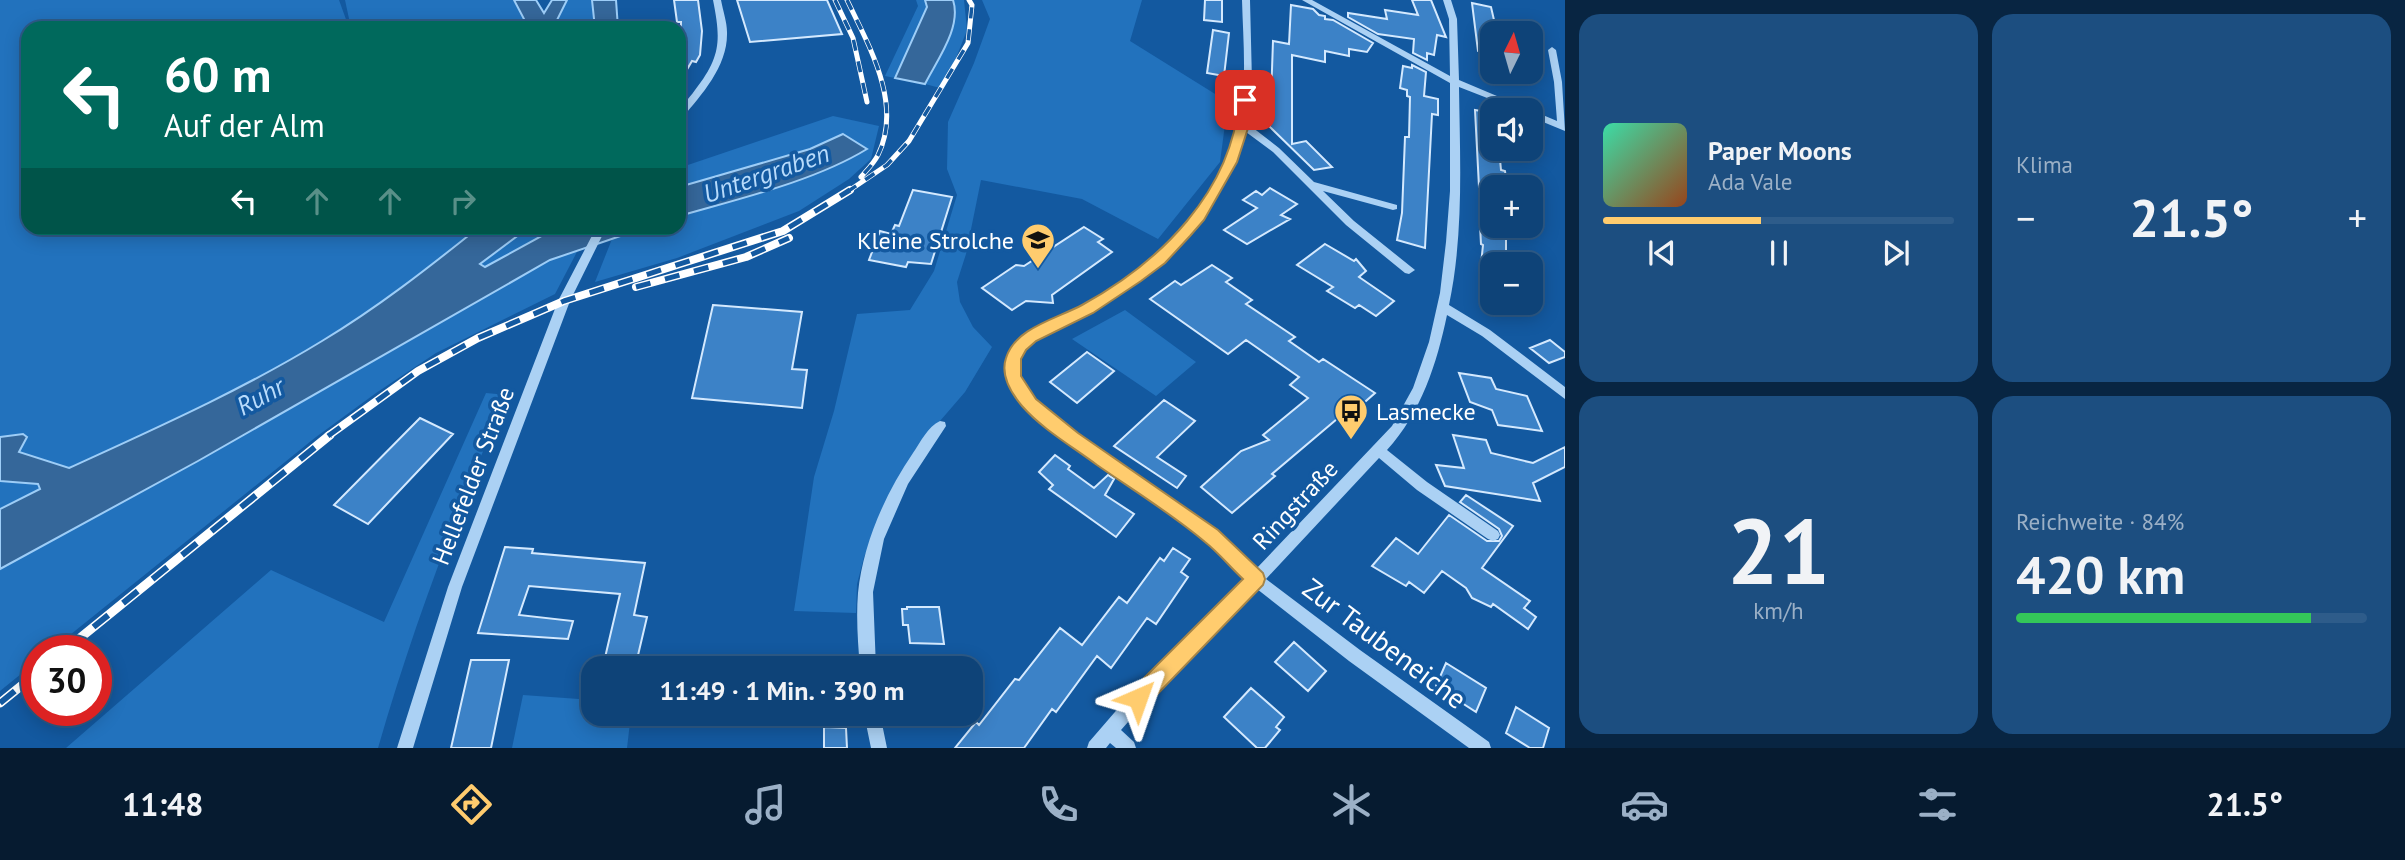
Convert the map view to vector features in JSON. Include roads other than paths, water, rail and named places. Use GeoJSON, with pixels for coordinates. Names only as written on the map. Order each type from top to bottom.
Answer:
{"type":"FeatureCollection","features":[{"type":"Feature","properties":{"kind":"street"},"geometry":{"type":"LineString","coordinates":[[686,107],[704,83],[721,50],[723,34],[717,0]]}},
{"type":"Feature","properties":{"kind":"street"},"geometry":{"type":"LineString","coordinates":[[1247,0],[1248,49],[1243,125],[1230,162],[1199,216],[1160,259],[1136,277],[1088,309],[1030,337],[1020,346],[1013,359],[1013,376],[1017,388],[1030,404],[1072,438],[1212,536],[1256,579]]}},
{"type":"Feature","properties":{"kind":"street"},"geometry":{"type":"LineString","coordinates":[[1306,0],[1455,82],[1495,98]]}},
{"type":"Feature","properties":{"kind":"street","name":"Ringstraße"},"geometry":{"type":"LineString","coordinates":[[1095,748],[1152,682],[1256,579],[1397,430],[1414,403],[1443,307],[1455,202],[1453,19],[1447,0]]}},
{"type":"Feature","properties":{"kind":"street"},"geometry":{"type":"LineString","coordinates":[[1552,50],[1563,127]]}},
{"type":"Feature","properties":{"kind":"street"},"geometry":{"type":"LineString","coordinates":[[1543,118],[1563,127]]}},
{"type":"Feature","properties":{"kind":"street"},"geometry":{"type":"LineString","coordinates":[[1243,125],[1276,150],[1350,223],[1409,270]]}},
{"type":"Feature","properties":{"kind":"street"},"geometry":{"type":"LineString","coordinates":[[1311,184],[1394,207]]}},
{"type":"Feature","properties":{"kind":"street","name":"Hellefelder Straße"},"geometry":{"type":"LineString","coordinates":[[405,748],[455,587],[564,301],[597,235]]}},
{"type":"Feature","properties":{"kind":"street"},"geometry":{"type":"LineString","coordinates":[[1443,307],[1486,333],[1565,394]]}},
{"type":"Feature","properties":{"kind":"street"},"geometry":{"type":"LineString","coordinates":[[868,656],[866,583],[881,527],[918,454],[940,426]]}},
{"type":"Feature","properties":{"kind":"street"},"geometry":{"type":"LineString","coordinates":[[1378,450],[1422,486],[1493,535]]}},
{"type":"Feature","properties":{"kind":"street","name":"Zur Taubeneiche"},"geometry":{"type":"LineString","coordinates":[[1256,579],[1483,748]]}},
{"type":"Feature","properties":{"kind":"street"},"geometry":{"type":"LineString","coordinates":[[874,726],[879,748]]}},
{"type":"Feature","properties":{"kind":"street"},"geometry":{"type":"LineString","coordinates":[[1110,731],[1128,748]]}},
{"type":"Feature","properties":{"kind":"water"},"geometry":{"type":"Polygon","coordinates":[[[514,0],[536,0],[544,13],[552,0],[567,0],[557,20],[561,21],[524,19],[514,0]]]}},
{"type":"Feature","properties":{"kind":"water"},"geometry":{"type":"Polygon","coordinates":[[[592,0],[616,0],[618,21],[594,21],[592,0]]]}},
{"type":"Feature","properties":{"kind":"water"},"geometry":{"type":"Polygon","coordinates":[[[925,0],[953,0],[955,10],[947,43],[925,84],[895,78],[927,7],[925,0]]]}},
{"type":"Feature","properties":{"kind":"water","name":"Untergraben"},"geometry":{"type":"Polygon","coordinates":[[[843,134],[867,149],[800,180],[686,214],[686,185],[810,149],[843,134]]]}},
{"type":"Feature","properties":{"kind":"water","name":"Ruhr"},"geometry":{"type":"Polygon","coordinates":[[[469,235],[519,235],[480,264],[485,267],[543,235],[623,235],[550,260],[198,461],[0,569],[0,509],[40,489],[38,484],[0,481],[0,437],[23,434],[27,437],[19,452],[69,468],[197,408],[292,359],[421,273],[469,235]]]}},
{"type":"Feature","properties":{"kind":"railway"},"geometry":{"type":"LineString","coordinates":[[835,0],[853,38],[867,102]]}},
{"type":"Feature","properties":{"kind":"railway"},"geometry":{"type":"LineString","coordinates":[[847,0],[865,36],[880,76],[887,116],[885,136],[878,155],[861,177]]}},
{"type":"Feature","properties":{"kind":"railway"},"geometry":{"type":"LineString","coordinates":[[850,190],[887,165],[909,141],[968,43],[972,5],[969,0]]}},
{"type":"Feature","properties":{"kind":"railway"},"geometry":{"type":"LineString","coordinates":[[328,436],[418,371],[478,338],[564,301],[783,231],[850,190]]}},
{"type":"Feature","properties":{"kind":"railway"},"geometry":{"type":"LineString","coordinates":[[636,287],[746,257],[789,238]]}},
{"type":"Feature","properties":{"kind":"railway"},"geometry":{"type":"LineString","coordinates":[[84,635],[330,435]]}},
{"type":"Feature","properties":{"kind":"railway"},"geometry":{"type":"LineString","coordinates":[[0,703],[21,686]]}},
{"type":"Feature","properties":{"kind":"place","name":"Kleine Strolche"},"geometry":{"type":"Point","coordinates":[1038,270]}},
{"type":"Feature","properties":{"kind":"place","name":"Lasmecke"},"geometry":{"type":"Point","coordinates":[1351,441]}}]}
